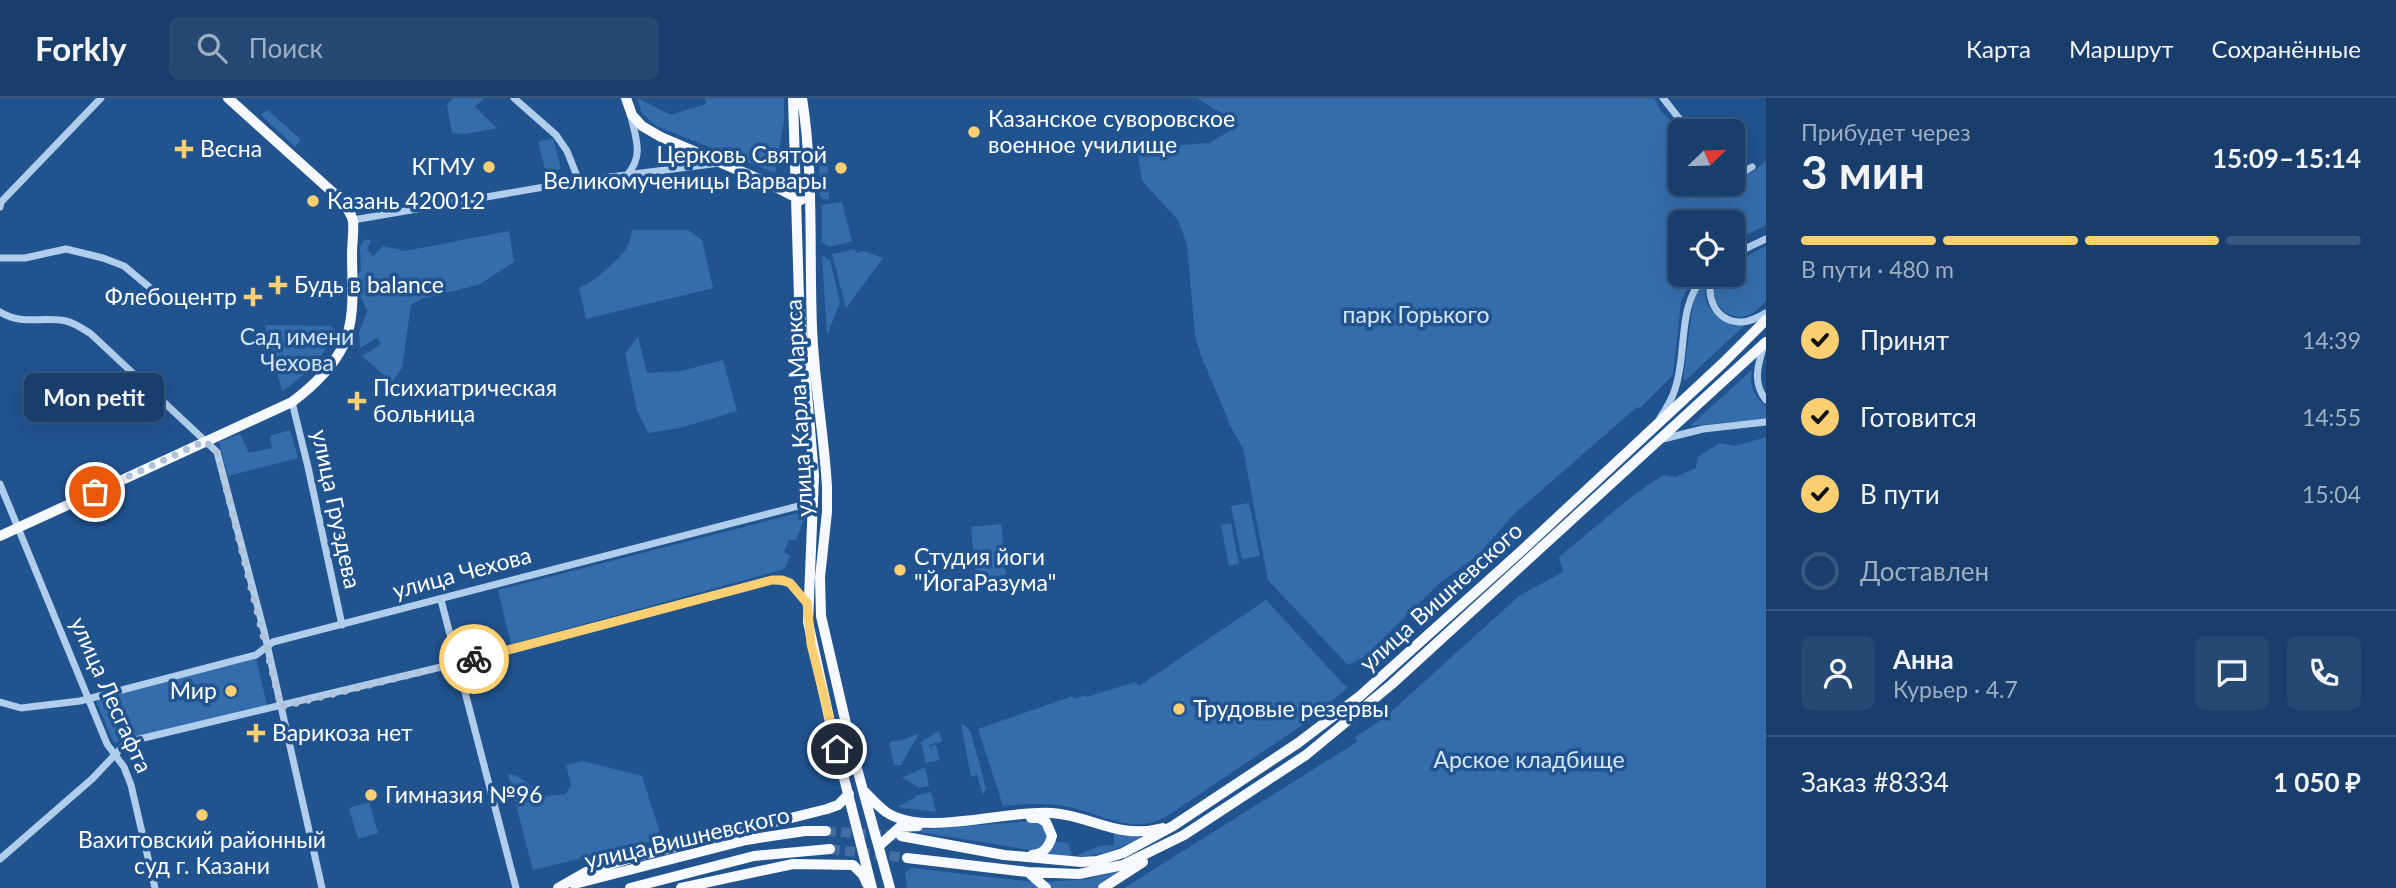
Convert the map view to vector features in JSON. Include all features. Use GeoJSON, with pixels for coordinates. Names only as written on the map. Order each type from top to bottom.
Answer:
{"type":"FeatureCollection","features":[{"type":"Feature","properties":{"kind":"main road"},"geometry":{"type":"LineString","coordinates":[[0,536],[292,402],[305,392],[336,358],[349,328],[353,220],[339,198],[228,98]]}},
{"type":"Feature","properties":{"kind":"main road","name":"улица Карла Маркса"},"geometry":{"type":"LineString","coordinates":[[793,98],[802,353],[812,448],[814,502],[807,603],[811,644],[870,888]]}},
{"type":"Feature","properties":{"kind":"main road","name":"улица Карла Маркса"},"geometry":{"type":"LineString","coordinates":[[802,98],[806,125],[812,331],[827,487],[820,577],[821,616],[853,754],[890,888]]}},
{"type":"Feature","properties":{"kind":"main road"},"geometry":{"type":"LineString","coordinates":[[627,103],[642,127],[768,183],[796,200],[809,201]]}},
{"type":"Feature","properties":{"kind":"main road","name":"улица Вишневского"},"geometry":{"type":"LineString","coordinates":[[901,836],[1004,855],[1055,861],[1097,861],[1137,847],[1173,826],[1298,743],[1360,696],[1519,553],[1766,320]]}},
{"type":"Feature","properties":{"kind":"main road","name":"улица Вишневского"},"geometry":{"type":"LineString","coordinates":[[907,858],[1028,872],[1079,874],[1108,870],[1140,859],[1184,835],[1306,755],[1392,684],[1765,343]]}},
{"type":"Feature","properties":{"kind":"main road"},"geometry":{"type":"LineString","coordinates":[[863,790],[887,813],[919,821],[948,823],[1042,812],[1070,816],[1130,832],[1150,832],[1173,826]]}},
{"type":"Feature","properties":{"kind":"main road"},"geometry":{"type":"LineString","coordinates":[[557,888],[586,873],[631,858],[827,809],[849,794]]}},
{"type":"Feature","properties":{"kind":"main road"},"geometry":{"type":"LineString","coordinates":[[879,845],[894,831],[905,826],[948,827],[1035,818],[1049,826],[1052,836],[1042,853],[1004,855]]}},
{"type":"Feature","properties":{"kind":"main road","name":"улица Вишневского"},"geometry":{"type":"LineString","coordinates":[[557,888],[746,840],[805,831],[826,831]]}},
{"type":"Feature","properties":{"kind":"main road"},"geometry":{"type":"LineString","coordinates":[[1103,888],[1184,835]]}},
{"type":"Feature","properties":{"kind":"main road","name":"улица Вишневского"},"geometry":{"type":"LineString","coordinates":[[630,888],[754,856],[830,849]]}},
{"type":"Feature","properties":{"kind":"main road"},"geometry":{"type":"LineString","coordinates":[[687,887],[793,864],[841,864],[853,865],[870,888]]}},
{"type":"Feature","properties":{"kind":"main road"},"geometry":{"type":"LineString","coordinates":[[1028,872],[1046,888]]}},
{"type":"Feature","properties":{"kind":"street"},"geometry":{"type":"LineString","coordinates":[[0,207],[1,202],[101,98]]}},
{"type":"Feature","properties":{"kind":"street"},"geometry":{"type":"LineString","coordinates":[[514,98],[556,135],[567,150],[579,181]]}},
{"type":"Feature","properties":{"kind":"street"},"geometry":{"type":"LineString","coordinates":[[1663,98],[1680,119]]}},
{"type":"Feature","properties":{"kind":"street"},"geometry":{"type":"LineString","coordinates":[[627,103],[638,153],[634,167],[627,175]]}},
{"type":"Feature","properties":{"kind":"street"},"geometry":{"type":"LineString","coordinates":[[353,220],[579,181],[721,163]]}},
{"type":"Feature","properties":{"kind":"street"},"geometry":{"type":"LineString","coordinates":[[1745,171],[1752,167]]}},
{"type":"Feature","properties":{"kind":"street"},"geometry":{"type":"LineString","coordinates":[[1745,250],[1766,239]]}},
{"type":"Feature","properties":{"kind":"street"},"geometry":{"type":"LineString","coordinates":[[0,258],[25,258],[66,249],[124,266],[160,296],[183,298]]}},
{"type":"Feature","properties":{"kind":"street"},"geometry":{"type":"LineString","coordinates":[[1654,427],[1676,388],[1689,300],[1696,287]]}},
{"type":"Feature","properties":{"kind":"street"},"geometry":{"type":"LineString","coordinates":[[1710,287],[1710,298],[1716,310],[1723,316],[1738,322],[1766,313]]}},
{"type":"Feature","properties":{"kind":"street"},"geometry":{"type":"LineString","coordinates":[[0,312],[22,321],[64,320],[76,324],[91,334],[217,452],[267,648],[322,888]]}},
{"type":"Feature","properties":{"kind":"street"},"geometry":{"type":"LineString","coordinates":[[1765,343],[1757,383],[1766,400]]}},
{"type":"Feature","properties":{"kind":"street","name":"улица Груздева"},"geometry":{"type":"LineString","coordinates":[[292,402],[342,625]]}},
{"type":"Feature","properties":{"kind":"street"},"geometry":{"type":"LineString","coordinates":[[1662,439],[1703,429],[1766,422]]}},
{"type":"Feature","properties":{"kind":"street","name":"улица Лесгафта"},"geometry":{"type":"LineString","coordinates":[[0,484],[107,744],[124,767],[131,785],[155,888]]}},
{"type":"Feature","properties":{"kind":"street","name":"улица Чехова"},"geometry":{"type":"LineString","coordinates":[[0,702],[21,708],[61,705],[88,699],[256,655],[273,642],[814,502]]}},
{"type":"Feature","properties":{"kind":"street"},"geometry":{"type":"LineString","coordinates":[[0,859],[92,779],[127,742],[458,663],[772,580],[790,583],[807,603]]}},
{"type":"Feature","properties":{"kind":"street"},"geometry":{"type":"LineString","coordinates":[[441,600],[516,888]]}},
{"type":"Feature","properties":{"kind":"green space"},"geometry":{"type":"Polygon","coordinates":[[[453,98],[484,98],[475,107],[497,128],[465,134],[452,133],[447,105],[453,98]]]}},
{"type":"Feature","properties":{"kind":"green space"},"geometry":{"type":"Polygon","coordinates":[[[637,98],[671,115],[706,104],[705,98],[784,98],[784,121],[775,173],[656,126],[642,113],[637,98]]]}},
{"type":"Feature","properties":{"kind":"green space","name":"парк Горького"},"geometry":{"type":"Polygon","coordinates":[[[1197,98],[1654,98],[1669,119],[1668,196],[1745,196],[1745,172],[1753,172],[1766,161],[1766,225],[1745,236],[1745,210],[1668,210],[1668,287],[1688,287],[1681,302],[1673,375],[1640,408],[1637,407],[1513,515],[1477,556],[1441,582],[1364,657],[1348,665],[1268,580],[1243,449],[1230,425],[1195,335],[1187,245],[1178,220],[1142,181],[1138,155],[1156,147],[1209,143],[1240,125],[1197,98]]]}},
{"type":"Feature","properties":{"kind":"green space"},"geometry":{"type":"Polygon","coordinates":[[[268,110],[301,140],[295,147],[261,115],[268,110]]]}},
{"type":"Feature","properties":{"kind":"green space"},"geometry":{"type":"Polygon","coordinates":[[[553,138],[561,169],[546,173],[538,142],[553,138]]]}},
{"type":"Feature","properties":{"kind":"green space"},"geometry":{"type":"Polygon","coordinates":[[[819,146],[826,146],[827,150],[829,199],[822,199],[820,195],[819,146]]]}},
{"type":"Feature","properties":{"kind":"green space"},"geometry":{"type":"Polygon","coordinates":[[[842,202],[852,241],[829,247],[822,242],[822,205],[842,202]]]}},
{"type":"Feature","properties":{"kind":"green space"},"geometry":{"type":"Polygon","coordinates":[[[632,230],[688,230],[702,240],[713,288],[586,319],[579,288],[619,258],[628,245],[632,230]]]}},
{"type":"Feature","properties":{"kind":"green space"},"geometry":{"type":"Polygon","coordinates":[[[509,231],[514,262],[480,284],[421,299],[411,305],[402,368],[392,382],[362,356],[381,344],[377,338],[360,348],[359,333],[367,311],[353,278],[361,271],[360,247],[365,239],[371,241],[367,249],[373,256],[383,246],[405,251],[509,231]]]}},
{"type":"Feature","properties":{"kind":"green space"},"geometry":{"type":"Polygon","coordinates":[[[1766,246],[1766,301],[1749,315],[1731,316],[1719,306],[1714,287],[1745,287],[1745,257],[1766,246]]]}},
{"type":"Feature","properties":{"kind":"green space"},"geometry":{"type":"Polygon","coordinates":[[[855,249],[856,253],[863,251],[883,258],[846,308],[832,254],[855,249]]]}},
{"type":"Feature","properties":{"kind":"green space"},"geometry":{"type":"Polygon","coordinates":[[[822,256],[830,260],[840,303],[827,335],[822,256]]]}},
{"type":"Feature","properties":{"kind":"green space"},"geometry":{"type":"Polygon","coordinates":[[[1700,287],[1706,287],[1707,304],[1718,316],[1746,324],[1686,380],[1683,379],[1694,297],[1700,287]]]}},
{"type":"Feature","properties":{"kind":"green space","name":"Сад имени Чехова"},"geometry":{"type":"Polygon","coordinates":[[[265,325],[330,326],[335,330],[314,365],[282,391],[265,325]]]}},
{"type":"Feature","properties":{"kind":"green space"},"geometry":{"type":"Polygon","coordinates":[[[638,337],[647,373],[681,371],[723,360],[737,411],[680,428],[648,433],[637,410],[625,353],[638,337]]]}},
{"type":"Feature","properties":{"kind":"green space"},"geometry":{"type":"Polygon","coordinates":[[[1752,370],[1752,386],[1758,399],[1766,406],[1766,419],[1690,426],[1752,370]]]}},
{"type":"Feature","properties":{"kind":"green space"},"geometry":{"type":"Polygon","coordinates":[[[290,430],[298,458],[228,476],[219,442],[240,434],[249,453],[272,448],[270,436],[290,430]]]}},
{"type":"Feature","properties":{"kind":"green space","name":"Арское кладбище"},"geometry":{"type":"Polygon","coordinates":[[[1766,437],[1766,888],[1124,888],[1357,742],[1355,737],[1383,719],[1519,596],[1563,572],[1559,557],[1631,497],[1663,475],[1676,477],[1696,468],[1698,457],[1719,443],[1736,446],[1766,437]]]}},
{"type":"Feature","properties":{"kind":"green space"},"geometry":{"type":"Polygon","coordinates":[[[1249,503],[1260,556],[1242,559],[1231,506],[1249,503]]]}},
{"type":"Feature","properties":{"kind":"green space"},"geometry":{"type":"Polygon","coordinates":[[[798,513],[804,519],[796,540],[789,540],[784,552],[790,556],[785,569],[511,644],[498,590],[798,513]]]}},
{"type":"Feature","properties":{"kind":"green space"},"geometry":{"type":"Polygon","coordinates":[[[1231,523],[1239,564],[1229,566],[1221,525],[1231,523]]]}},
{"type":"Feature","properties":{"kind":"green space"},"geometry":{"type":"Polygon","coordinates":[[[1001,524],[1006,575],[976,578],[971,527],[1001,524]]]}},
{"type":"Feature","properties":{"kind":"green space","name":"Трудовые резервы"},"geometry":{"type":"Polygon","coordinates":[[[1266,600],[1347,688],[1310,720],[1166,817],[1153,822],[1140,824],[1115,821],[1056,805],[1003,806],[978,729],[1073,696],[1074,699],[1086,695],[1087,697],[1135,682],[1139,686],[1266,600]]]}},
{"type":"Feature","properties":{"kind":"green space"},"geometry":{"type":"Polygon","coordinates":[[[256,658],[267,705],[114,743],[96,701],[256,658]]]}},
{"type":"Feature","properties":{"kind":"green space"},"geometry":{"type":"Polygon","coordinates":[[[961,723],[970,730],[986,788],[983,795],[977,775],[971,777],[961,723]]]}},
{"type":"Feature","properties":{"kind":"green space"},"geometry":{"type":"Polygon","coordinates":[[[939,731],[942,742],[929,745],[932,752],[931,746],[936,745],[940,760],[926,763],[921,742],[939,731]]]}},
{"type":"Feature","properties":{"kind":"green space"},"geometry":{"type":"Polygon","coordinates":[[[919,733],[901,765],[894,765],[889,742],[903,740],[919,733]]]}},
{"type":"Feature","properties":{"kind":"green space"},"geometry":{"type":"Polygon","coordinates":[[[582,761],[642,776],[662,839],[533,870],[508,774],[517,776],[546,796],[566,794],[571,785],[566,765],[582,761]]]}},
{"type":"Feature","properties":{"kind":"green space"},"geometry":{"type":"Polygon","coordinates":[[[925,767],[929,786],[920,788],[902,778],[925,767]]]}},
{"type":"Feature","properties":{"kind":"green space"},"geometry":{"type":"Polygon","coordinates":[[[931,792],[936,812],[897,807],[915,796],[931,792]]]}},
{"type":"Feature","properties":{"kind":"green space"},"geometry":{"type":"Polygon","coordinates":[[[369,802],[378,833],[358,839],[349,808],[369,802]]]}},
{"type":"Feature","properties":{"kind":"green space"},"geometry":{"type":"Polygon","coordinates":[[[1039,822],[1047,830],[1047,842],[1036,851],[900,829],[930,829],[1039,822]]]}},
{"type":"Feature","properties":{"kind":"green space"},"geometry":{"type":"Polygon","coordinates":[[[1052,823],[1056,842],[1068,843],[1073,857],[1045,855],[1052,823]]]}},
{"type":"Feature","properties":{"kind":"green space"},"geometry":{"type":"Polygon","coordinates":[[[1114,833],[1145,835],[1108,851],[1074,857],[1100,846],[1114,845],[1114,833]]]}},
{"type":"Feature","properties":{"kind":"green space"},"geometry":{"type":"Polygon","coordinates":[[[912,868],[1033,882],[1042,888],[907,888],[905,872],[912,868]]]}},
{"type":"Feature","properties":{"kind":"green space"},"geometry":{"type":"Polygon","coordinates":[[[1119,871],[1120,873],[1096,888],[1050,888],[1045,882],[1088,879],[1119,871]]]}},
{"type":"Feature","properties":{"kind":"tunnel"},"geometry":{"type":"LineString","coordinates":[[826,831],[897,836]]}},
{"type":"Feature","properties":{"kind":"tunnel"},"geometry":{"type":"LineString","coordinates":[[830,849],[907,858]]}},
{"type":"Feature","properties":{"kind":"way so far"},"geometry":{"type":"LineString","coordinates":[[95,492],[205,441],[217,452],[281,707],[474,659]]}},
{"type":"Feature","properties":{"kind":"place","name":"Казанское суворовское военное училище"},"geometry":{"type":"Point","coordinates":[974,132]}},
{"type":"Feature","properties":{"kind":"place","name":"Весна"},"geometry":{"type":"Point","coordinates":[184,149]}},
{"type":"Feature","properties":{"kind":"place","name":"КГМУ"},"geometry":{"type":"Point","coordinates":[489,167]}},
{"type":"Feature","properties":{"kind":"place","name":"Церковь Святой Великомученицы Варвары"},"geometry":{"type":"Point","coordinates":[841,168]}},
{"type":"Feature","properties":{"kind":"place","name":"Казань 420012"},"geometry":{"type":"Point","coordinates":[313,201]}},
{"type":"Feature","properties":{"kind":"place","name":"Будь в balance"},"geometry":{"type":"Point","coordinates":[278,285]}},
{"type":"Feature","properties":{"kind":"place","name":"Флебоцентр"},"geometry":{"type":"Point","coordinates":[253,297]}},
{"type":"Feature","properties":{"kind":"place","name":"Психиатрическая больница"},"geometry":{"type":"Point","coordinates":[357,401]}},
{"type":"Feature","properties":{"kind":"place","name":"Mon petit"},"geometry":{"type":"Point","coordinates":[95,492]}},
{"type":"Feature","properties":{"kind":"place","name":"Студия йоги \"ЙогаРазума\""},"geometry":{"type":"Point","coordinates":[900,570]}},
{"type":"Feature","properties":{"kind":"place","name":"Мир"},"geometry":{"type":"Point","coordinates":[231,691]}},
{"type":"Feature","properties":{"kind":"place","name":"Трудовые резервы"},"geometry":{"type":"Point","coordinates":[1179,709]}},
{"type":"Feature","properties":{"kind":"place","name":"Варикоза нет"},"geometry":{"type":"Point","coordinates":[256,733]}},
{"type":"Feature","properties":{"kind":"place","name":"Гимназия №96"},"geometry":{"type":"Point","coordinates":[371,795]}},
{"type":"Feature","properties":{"kind":"place","name":"Вахитовский районный суд г. Казани"},"geometry":{"type":"Point","coordinates":[202,815]}},
{"type":"Feature","properties":{"kind":"route"},"geometry":{"type":"LineString","coordinates":[[474,659],[772,580],[782,580],[790,583],[807,603],[811,644],[837,749]]}}]}
